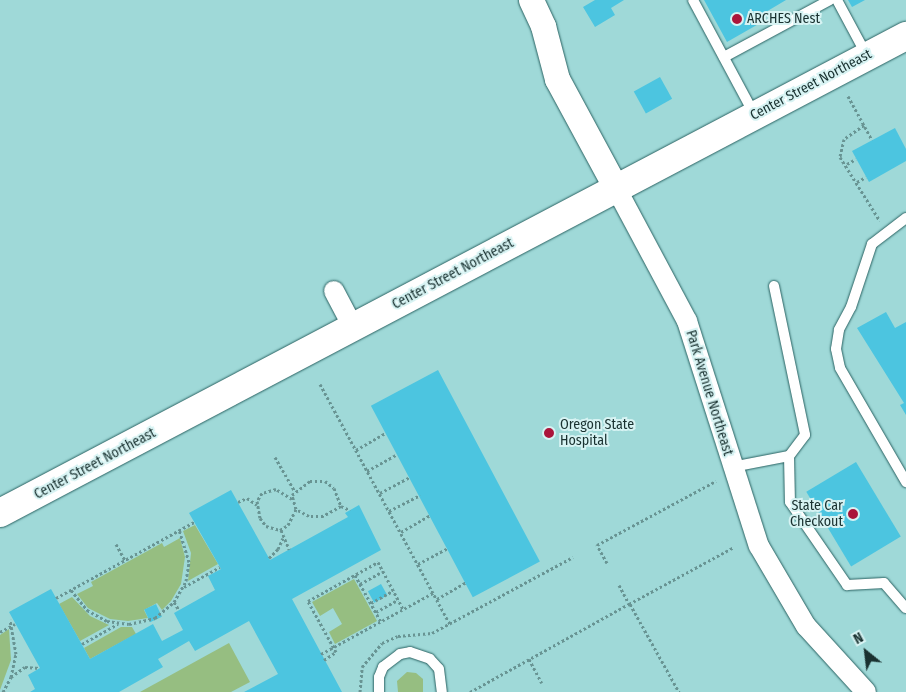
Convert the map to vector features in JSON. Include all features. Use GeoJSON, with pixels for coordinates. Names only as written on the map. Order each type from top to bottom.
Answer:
{"type":"FeatureCollection","features":[{"type":"Feature","properties":{"kind":"main road","name":"Center Street Northeast"},"geometry":{"type":"LineString","coordinates":[[0,513],[906,36]]}},
{"type":"Feature","properties":{"kind":"street","name":"Park Avenue Northeast"},"geometry":{"type":"LineString","coordinates":[[531,0],[543,26],[557,79],[687,321],[705,369],[727,474],[759,546],[783,591],[833,660],[866,692]]}},
{"type":"Feature","properties":{"kind":"street"},"geometry":{"type":"LineString","coordinates":[[334,291],[352,327]]}},
{"type":"Feature","properties":{"kind":"lane"},"geometry":{"type":"LineString","coordinates":[[693,0],[755,115]]}},
{"type":"Feature","properties":{"kind":"lane"},"geometry":{"type":"LineString","coordinates":[[724,57],[830,0]]}},
{"type":"Feature","properties":{"kind":"lane"},"geometry":{"type":"LineString","coordinates":[[837,0],[867,56]]}},
{"type":"Feature","properties":{"kind":"lane"},"geometry":{"type":"LineString","coordinates":[[906,218],[886,231],[872,244],[851,307],[839,330],[836,349],[840,368],[906,482]]}},
{"type":"Feature","properties":{"kind":"lane"},"geometry":{"type":"LineString","coordinates":[[727,474],[789,456],[805,435],[774,286]]}},
{"type":"Feature","properties":{"kind":"lane"},"geometry":{"type":"LineString","coordinates":[[789,456],[790,502],[847,585],[884,583],[906,608]]}},
{"type":"Feature","properties":{"kind":"lane"},"geometry":{"type":"LineString","coordinates":[[380,692],[379,677],[383,667],[400,654],[410,652],[430,659],[439,669],[442,692]]}},
{"type":"Feature","properties":{"kind":"path"},"geometry":{"type":"LineString","coordinates":[[848,96],[872,140]]}},
{"type":"Feature","properties":{"kind":"path"},"geometry":{"type":"LineString","coordinates":[[864,125],[844,139],[839,148],[840,156],[844,165],[847,164],[886,231]]}},
{"type":"Feature","properties":{"kind":"path"},"geometry":{"type":"LineString","coordinates":[[847,164],[856,159]]}},
{"type":"Feature","properties":{"kind":"path"},"geometry":{"type":"LineString","coordinates":[[857,182],[866,177]]}},
{"type":"Feature","properties":{"kind":"path"},"geometry":{"type":"LineString","coordinates":[[320,384],[450,624]]}},
{"type":"Feature","properties":{"kind":"path"},"geometry":{"type":"LineString","coordinates":[[356,450],[386,434]]}},
{"type":"Feature","properties":{"kind":"path"},"geometry":{"type":"LineString","coordinates":[[367,471],[398,454]]}},
{"type":"Feature","properties":{"kind":"path"},"geometry":{"type":"LineString","coordinates":[[275,457],[295,491]]}},
{"type":"Feature","properties":{"kind":"path"},"geometry":{"type":"LineString","coordinates":[[607,563],[596,545],[727,474]]}},
{"type":"Feature","properties":{"kind":"path"},"geometry":{"type":"LineString","coordinates":[[380,494],[410,477]]}},
{"type":"Feature","properties":{"kind":"path"},"geometry":{"type":"LineString","coordinates":[[292,499],[295,491],[310,481],[324,481],[334,488],[341,506],[350,510]]}},
{"type":"Feature","properties":{"kind":"path"},"geometry":{"type":"LineString","coordinates":[[257,505],[259,497],[271,489],[284,492],[292,499],[296,510],[288,525],[281,530]]}},
{"type":"Feature","properties":{"kind":"path"},"geometry":{"type":"LineString","coordinates":[[389,511],[420,495]]}},
{"type":"Feature","properties":{"kind":"path"},"geometry":{"type":"LineString","coordinates":[[238,502],[247,498],[257,505],[266,526],[281,530]]}},
{"type":"Feature","properties":{"kind":"path"},"geometry":{"type":"LineString","coordinates":[[296,510],[318,517],[341,506]]}},
{"type":"Feature","properties":{"kind":"path"},"geometry":{"type":"LineString","coordinates":[[400,532],[431,515]]}},
{"type":"Feature","properties":{"kind":"path"},"geometry":{"type":"LineString","coordinates":[[56,598],[194,522]]}},
{"type":"Feature","properties":{"kind":"path"},"geometry":{"type":"LineString","coordinates":[[82,644],[119,624],[146,622],[174,602],[183,588],[189,562],[179,530]]}},
{"type":"Feature","properties":{"kind":"path"},"geometry":{"type":"LineString","coordinates":[[281,530],[289,549]]}},
{"type":"Feature","properties":{"kind":"path"},"geometry":{"type":"LineString","coordinates":[[268,558],[278,549],[283,538]]}},
{"type":"Feature","properties":{"kind":"path"},"geometry":{"type":"LineString","coordinates":[[116,544],[125,560]]}},
{"type":"Feature","properties":{"kind":"path"},"geometry":{"type":"LineString","coordinates":[[470,692],[734,547]]}},
{"type":"Feature","properties":{"kind":"path"},"geometry":{"type":"LineString","coordinates":[[418,564],[448,548]]}},
{"type":"Feature","properties":{"kind":"path"},"geometry":{"type":"LineString","coordinates":[[360,692],[366,660],[382,643],[398,636],[432,633],[573,557]]}},
{"type":"Feature","properties":{"kind":"path"},"geometry":{"type":"LineString","coordinates":[[324,660],[336,653],[308,601],[378,562],[403,610]]}},
{"type":"Feature","properties":{"kind":"path"},"geometry":{"type":"LineString","coordinates":[[183,588],[220,567]]}},
{"type":"Feature","properties":{"kind":"path"},"geometry":{"type":"LineString","coordinates":[[360,584],[382,572]]}},
{"type":"Feature","properties":{"kind":"path"},"geometry":{"type":"LineString","coordinates":[[355,575],[381,622]]}},
{"type":"Feature","properties":{"kind":"path"},"geometry":{"type":"LineString","coordinates":[[436,599],[467,582]]}},
{"type":"Feature","properties":{"kind":"path"},"geometry":{"type":"LineString","coordinates":[[619,585],[679,692]]}},
{"type":"Feature","properties":{"kind":"path"},"geometry":{"type":"LineString","coordinates":[[71,590],[92,614],[119,624]]}},
{"type":"Feature","properties":{"kind":"path"},"geometry":{"type":"LineString","coordinates":[[371,603],[393,591]]}},
{"type":"Feature","properties":{"kind":"path"},"geometry":{"type":"LineString","coordinates":[[321,654],[434,593]]}},
{"type":"Feature","properties":{"kind":"path"},"geometry":{"type":"LineString","coordinates":[[376,612],[398,600]]}},
{"type":"Feature","properties":{"kind":"path"},"geometry":{"type":"LineString","coordinates":[[174,602],[179,610]]}},
{"type":"Feature","properties":{"kind":"path"},"geometry":{"type":"LineString","coordinates":[[3,692],[11,678],[16,654],[14,625],[10,620]]}},
{"type":"Feature","properties":{"kind":"path"},"geometry":{"type":"LineString","coordinates":[[0,632],[14,625]]}},
{"type":"Feature","properties":{"kind":"path"},"geometry":{"type":"LineString","coordinates":[[529,659],[542,683]]}},
{"type":"Feature","properties":{"kind":"path"},"geometry":{"type":"LineString","coordinates":[[11,678],[25,667],[40,668]]}},
{"type":"Feature","properties":{"kind":"green space"},"geometry":{"type":"Polygon","coordinates":[[[195,525],[218,564],[188,581],[191,553],[183,531],[195,525]]]}},
{"type":"Feature","properties":{"kind":"green space"},"geometry":{"type":"Polygon","coordinates":[[[180,538],[185,557],[181,584],[171,601],[162,610],[157,603],[144,610],[148,618],[128,621],[110,619],[88,608],[77,594],[93,586],[91,582],[162,543],[164,547],[180,538]]]}},
{"type":"Feature","properties":{"kind":"green space"},"geometry":{"type":"Polygon","coordinates":[[[354,579],[377,621],[335,644],[329,632],[342,624],[333,608],[320,616],[312,602],[354,579]]]}},
{"type":"Feature","properties":{"kind":"green space"},"geometry":{"type":"Polygon","coordinates":[[[72,597],[90,616],[109,625],[80,641],[59,604],[72,597]]]}},
{"type":"Feature","properties":{"kind":"green space"},"geometry":{"type":"Polygon","coordinates":[[[121,627],[132,627],[136,634],[90,659],[84,648],[121,627]]]}},
{"type":"Feature","properties":{"kind":"green space"},"geometry":{"type":"Polygon","coordinates":[[[9,629],[11,660],[0,690],[0,635],[9,629]]]}},
{"type":"Feature","properties":{"kind":"green space"},"geometry":{"type":"Polygon","coordinates":[[[229,643],[250,682],[231,692],[140,692],[229,643]]]}},
{"type":"Feature","properties":{"kind":"green space"},"geometry":{"type":"Polygon","coordinates":[[[407,672],[416,673],[423,679],[423,692],[398,692],[397,681],[407,672]]]}},
{"type":"Feature","properties":{"kind":"building"},"geometry":{"type":"Polygon","coordinates":[[[595,0],[624,0],[611,8],[615,15],[595,27],[583,7],[595,0]]]}},
{"type":"Feature","properties":{"kind":"building","name":"ARCHES Nest"},"geometry":{"type":"Polygon","coordinates":[[[704,0],[786,0],[759,16],[762,22],[727,42],[704,0]]]}},
{"type":"Feature","properties":{"kind":"building","name":"ARCHES Nest"},"geometry":{"type":"Polygon","coordinates":[[[848,0],[865,0],[852,7],[848,0]]]}},
{"type":"Feature","properties":{"kind":"building"},"geometry":{"type":"Polygon","coordinates":[[[660,77],[672,99],[646,113],[634,92],[660,77]]]}},
{"type":"Feature","properties":{"kind":"building"},"geometry":{"type":"Polygon","coordinates":[[[895,128],[906,149],[906,161],[869,182],[852,151],[895,128]]]}},
{"type":"Feature","properties":{"kind":"building"},"geometry":{"type":"Polygon","coordinates":[[[886,312],[895,328],[906,322],[906,415],[900,405],[904,403],[857,328],[886,312]]]}},
{"type":"Feature","properties":{"kind":"building"},"geometry":{"type":"Polygon","coordinates":[[[438,370],[540,562],[473,597],[371,406],[438,370]]]}},
{"type":"Feature","properties":{"kind":"building","name":"State Car Checkout"},"geometry":{"type":"Polygon","coordinates":[[[856,462],[901,537],[851,566],[806,492],[856,462]]]}},
{"type":"Feature","properties":{"kind":"building"},"geometry":{"type":"Polygon","coordinates":[[[231,490],[270,560],[348,517],[345,513],[359,505],[381,550],[292,599],[342,692],[244,692],[278,674],[249,621],[195,651],[189,641],[158,659],[163,667],[119,692],[30,692],[35,689],[28,675],[40,668],[9,612],[51,589],[90,659],[153,624],[162,641],[183,630],[174,613],[215,590],[208,576],[221,569],[189,513],[231,490]]]}},
{"type":"Feature","properties":{"kind":"building"},"geometry":{"type":"Polygon","coordinates":[[[381,584],[387,595],[374,603],[368,591],[381,584]]]}},
{"type":"Feature","properties":{"kind":"building"},"geometry":{"type":"Polygon","coordinates":[[[156,604],[162,617],[150,622],[144,609],[156,604]]]}},
{"type":"Feature","properties":{"kind":"place","name":"ARCHES Nest"},"geometry":{"type":"Point","coordinates":[737,19]}},
{"type":"Feature","properties":{"kind":"place","name":"Oregon State Hospital"},"geometry":{"type":"Point","coordinates":[549,433]}},
{"type":"Feature","properties":{"kind":"place","name":"State Car Checkout"},"geometry":{"type":"Point","coordinates":[853,514]}}]}
